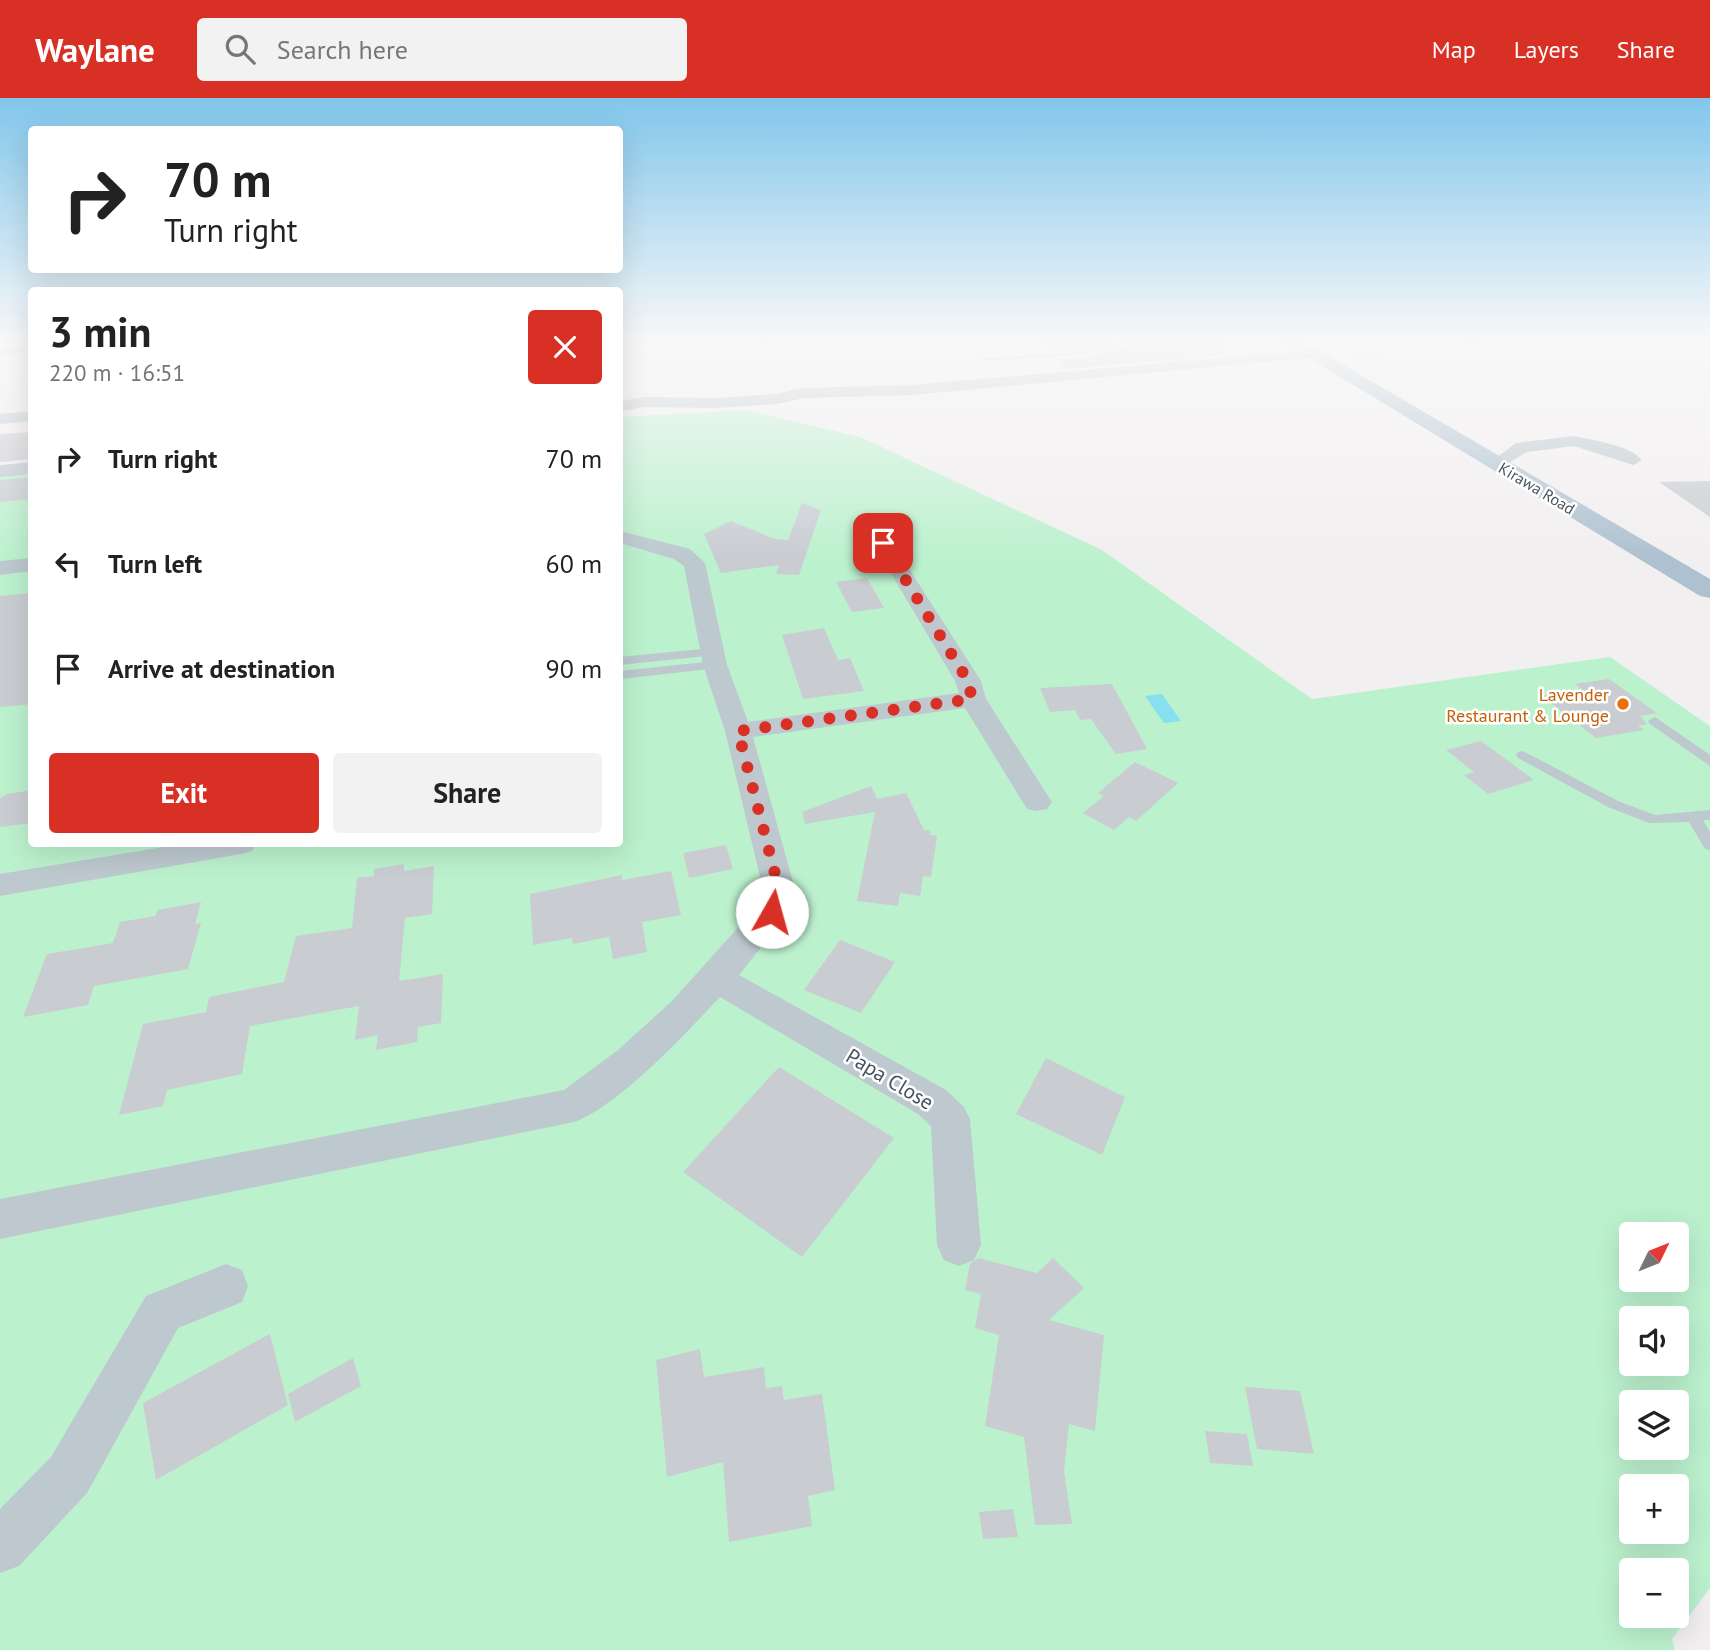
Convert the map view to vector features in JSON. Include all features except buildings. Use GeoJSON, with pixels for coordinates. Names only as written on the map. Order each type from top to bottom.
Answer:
{"type":"FeatureCollection","features":[{"type":"Feature","properties":{"kind":"main road","name":"Kirawa Road"},"geometry":{"type":"LineString","coordinates":[[1414,414],[1710,590]]}},
{"type":"Feature","properties":{"kind":"street"},"geometry":{"type":"LineString","coordinates":[[0,419],[28,416]]}},
{"type":"Feature","properties":{"kind":"street"},"geometry":{"type":"LineString","coordinates":[[1497,464],[1522,447],[1574,441],[1607,449],[1633,460]]}},
{"type":"Feature","properties":{"kind":"street"},"geometry":{"type":"LineString","coordinates":[[0,471],[28,468]]}},
{"type":"Feature","properties":{"kind":"street"},"geometry":{"type":"LineString","coordinates":[[0,1219],[574,1105],[612,1078],[718,979],[778,904],[780,893],[738,731],[714,659],[694,563],[682,554],[623,538]]}},
{"type":"Feature","properties":{"kind":"street"},"geometry":{"type":"LineString","coordinates":[[883,543],[968,681],[972,699],[1037,802]]}},
{"type":"Feature","properties":{"kind":"street"},"geometry":{"type":"LineString","coordinates":[[0,568],[28,564]]}},
{"type":"Feature","properties":{"kind":"street"},"geometry":{"type":"LineString","coordinates":[[738,731],[972,699]]}},
{"type":"Feature","properties":{"kind":"street"},"geometry":{"type":"LineString","coordinates":[[0,885],[223,847]]}},
{"type":"Feature","properties":{"kind":"street","name":"Papa Close"},"geometry":{"type":"LineString","coordinates":[[718,979],[932,1102],[950,1119],[959,1245]]}},
{"type":"Feature","properties":{"kind":"street"},"geometry":{"type":"LineString","coordinates":[[0,1547],[69,1475],[162,1311],[226,1286]]}},
{"type":"Feature","properties":{"kind":"lane"},"geometry":{"type":"LineString","coordinates":[[623,661],[714,659]]}},
{"type":"Feature","properties":{"kind":"lane"},"geometry":{"type":"LineString","coordinates":[[623,674],[714,659]]}},
{"type":"Feature","properties":{"kind":"lane"},"geometry":{"type":"LineString","coordinates":[[1654,721],[1710,762]]}},
{"type":"Feature","properties":{"kind":"lane"},"geometry":{"type":"LineString","coordinates":[[1523,755],[1613,804],[1654,820],[1710,815]]}},
{"type":"Feature","properties":{"kind":"lane"},"geometry":{"type":"LineString","coordinates":[[1694,818],[1710,845]]}},
{"type":"Feature","properties":{"kind":"green space"},"geometry":{"type":"Polygon","coordinates":[[[765,414],[860,437],[1102,550],[1312,699],[1610,657],[1710,726],[1710,1588],[1689,1616],[1689,1558],[1619,1558],[1619,1628],[1680,1628],[1672,1639],[1675,1650],[0,1650],[0,473],[28,471],[28,847],[623,847],[623,417],[765,414]]]}},
{"type":"Feature","properties":{"kind":"water"},"geometry":{"type":"Polygon","coordinates":[[[1162,694],[1181,721],[1164,723],[1145,696],[1162,694]]]}},
{"type":"Feature","properties":{"kind":"place","name":"Lavender Restaurant & Lounge"},"geometry":{"type":"Point","coordinates":[1623,704]}},
{"type":"Feature","properties":{"kind":"route"},"geometry":{"type":"LineString","coordinates":[[772,912],[778,904],[780,893],[738,731],[972,699],[968,681],[883,543]]}}]}
